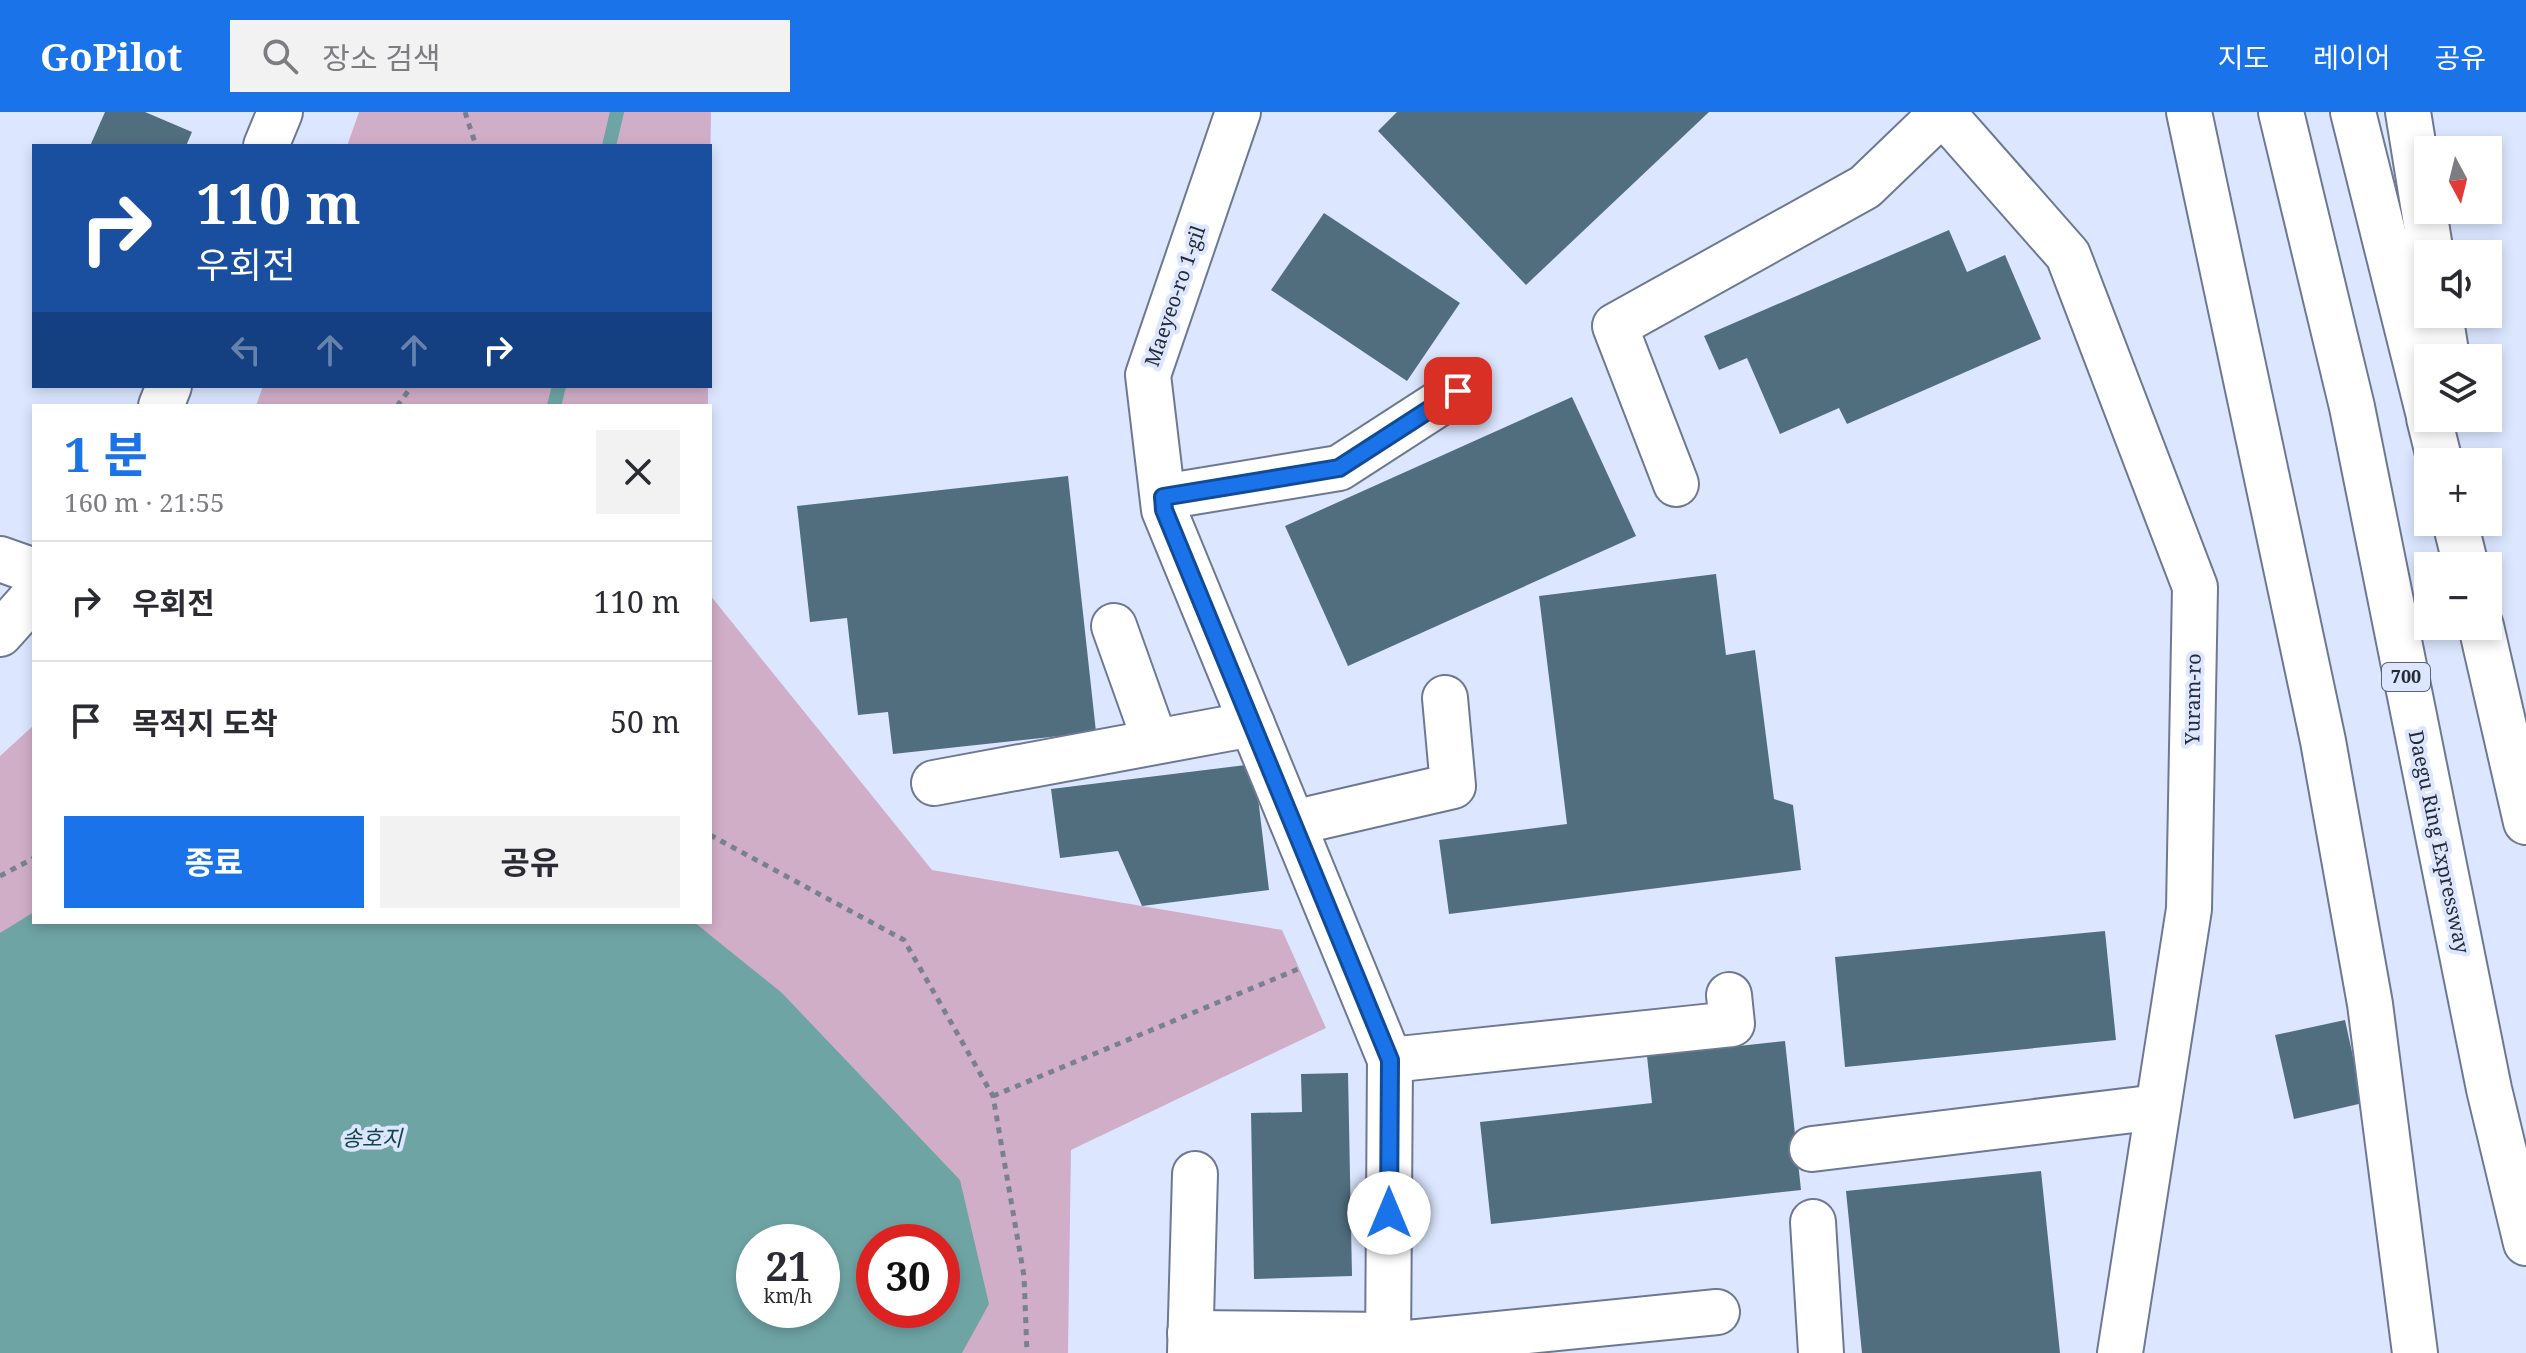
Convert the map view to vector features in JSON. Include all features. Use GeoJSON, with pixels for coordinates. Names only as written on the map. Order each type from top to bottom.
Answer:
{"type":"FeatureCollection","features":[{"type":"Feature","properties":{"kind":"main road"},"geometry":{"type":"LineString","coordinates":[[267,144],[280,112]]}},
{"type":"Feature","properties":{"kind":"main road","name":"Maeyeo-ro 1-gil"},"geometry":{"type":"LineString","coordinates":[[1238,112],[1148,375],[1164,510],[1390,1060],[1388,1344]]}},
{"type":"Feature","properties":{"kind":"main road"},"geometry":{"type":"LineString","coordinates":[[1676,484],[1615,326],[1865,187],[1942,112]]}},
{"type":"Feature","properties":{"kind":"main road","name":"Yuram-ro"},"geometry":{"type":"LineString","coordinates":[[1942,112],[2068,255],[2195,587],[2189,909],[2120,1353]]}},
{"type":"Feature","properties":{"kind":"main road"},"geometry":{"type":"LineString","coordinates":[[2189,112],[2323,741],[2370,1004],[2415,1353]]}},
{"type":"Feature","properties":{"kind":"main road","name":"Daegu Ring Expressway"},"geometry":{"type":"LineString","coordinates":[[2281,112],[2352,407],[2489,1089],[2526,1243]]}},
{"type":"Feature","properties":{"kind":"main road"},"geometry":{"type":"LineString","coordinates":[[2353,112],[2414,355]]}},
{"type":"Feature","properties":{"kind":"main road"},"geometry":{"type":"LineString","coordinates":[[2408,112],[2429,240]]}},
{"type":"Feature","properties":{"kind":"main road"},"geometry":{"type":"LineString","coordinates":[[1163,497],[1339,468],[1458,391]]}},
{"type":"Feature","properties":{"kind":"main road"},"geometry":{"type":"LineString","coordinates":[[0,559],[32,570]]}},
{"type":"Feature","properties":{"kind":"main road"},"geometry":{"type":"LineString","coordinates":[[0,634],[32,598]]}},
{"type":"Feature","properties":{"kind":"main road"},"geometry":{"type":"LineString","coordinates":[[1114,626],[1155,741]]}},
{"type":"Feature","properties":{"kind":"main road"},"geometry":{"type":"LineString","coordinates":[[2484,640],[2526,822]]}},
{"type":"Feature","properties":{"kind":"main road"},"geometry":{"type":"LineString","coordinates":[[2492,640],[2505,724]]}},
{"type":"Feature","properties":{"kind":"main road"},"geometry":{"type":"LineString","coordinates":[[1293,823],[1453,786],[1445,698]]}},
{"type":"Feature","properties":{"kind":"main road"},"geometry":{"type":"LineString","coordinates":[[934,783],[1252,724]]}},
{"type":"Feature","properties":{"kind":"main road"},"geometry":{"type":"LineString","coordinates":[[1390,1060],[1732,1024],[1729,995]]}},
{"type":"Feature","properties":{"kind":"main road"},"geometry":{"type":"LineString","coordinates":[[1812,1149],[2158,1107]]}},
{"type":"Feature","properties":{"kind":"main road"},"geometry":{"type":"LineString","coordinates":[[1195,1174],[1190,1343],[1388,1344],[1717,1312]]}},
{"type":"Feature","properties":{"kind":"main road"},"geometry":{"type":"LineString","coordinates":[[1813,1222],[1821,1353]]}},
{"type":"Feature","properties":{"kind":"path"},"geometry":{"type":"LineString","coordinates":[[465,112],[475,144]]}},
{"type":"Feature","properties":{"kind":"path"},"geometry":{"type":"LineString","coordinates":[[712,836],[904,940],[993,1096],[1024,1276],[1027,1353]]}},
{"type":"Feature","properties":{"kind":"path"},"geometry":{"type":"LineString","coordinates":[[0,876],[32,859]]}},
{"type":"Feature","properties":{"kind":"path"},"geometry":{"type":"LineString","coordinates":[[993,1096],[1345,950]]}},
{"type":"Feature","properties":{"kind":"shaded area"},"geometry":{"type":"Polygon","coordinates":[[[359,112],[711,112],[710,144],[348,144],[359,112]]]}},
{"type":"Feature","properties":{"kind":"shaded area"},"geometry":{"type":"Polygon","coordinates":[[[262,388],[708,388],[708,404],[257,404],[262,388]]]}},
{"type":"Feature","properties":{"kind":"shaded area","name":"송호지"},"geometry":{"type":"Polygon","coordinates":[[[712,597],[932,870],[1282,930],[1326,1028],[1071,1150],[1068,1353],[0,1353],[0,756],[32,727],[32,924],[712,924],[712,597]]]}},
{"type":"Feature","properties":{"kind":"water","name":"송호지"},"geometry":{"type":"Polygon","coordinates":[[[32,913],[32,924],[696,924],[782,993],[960,1180],[989,1304],[962,1353],[0,1353],[0,933],[32,913]]]}},
{"type":"Feature","properties":{"kind":"building"},"geometry":{"type":"Polygon","coordinates":[[[105,112],[145,112],[192,132],[187,144],[91,144],[105,112]]]}},
{"type":"Feature","properties":{"kind":"building"},"geometry":{"type":"Polygon","coordinates":[[[1397,112],[1709,112],[1526,285],[1378,131],[1397,112]]]}},
{"type":"Feature","properties":{"kind":"building"},"geometry":{"type":"Polygon","coordinates":[[[1324,213],[1460,303],[1407,381],[1271,290],[1324,213]]]}},
{"type":"Feature","properties":{"kind":"building"},"geometry":{"type":"Polygon","coordinates":[[[1949,230],[1967,272],[2005,255],[2041,339],[1847,424],[1839,408],[1780,434],[1747,358],[1719,370],[1704,336],[1949,230]]]}},
{"type":"Feature","properties":{"kind":"building"},"geometry":{"type":"Polygon","coordinates":[[[1572,397],[1636,536],[1348,666],[1285,526],[1572,397]]]}},
{"type":"Feature","properties":{"kind":"building"},"geometry":{"type":"Polygon","coordinates":[[[1068,476],[1096,732],[893,754],[888,712],[858,715],[847,618],[810,622],[797,506],[1068,476]]]}},
{"type":"Feature","properties":{"kind":"building"},"geometry":{"type":"Polygon","coordinates":[[[1716,574],[1726,655],[1755,650],[1774,799],[1793,805],[1801,870],[1449,914],[1439,840],[1567,824],[1539,596],[1716,574]]]}},
{"type":"Feature","properties":{"kind":"building"},"geometry":{"type":"Polygon","coordinates":[[[1254,764],[1269,890],[1142,906],[1118,851],[1060,858],[1051,789],[1254,764]]]}},
{"type":"Feature","properties":{"kind":"building"},"geometry":{"type":"Polygon","coordinates":[[[2105,931],[2116,1040],[1845,1067],[1835,957],[2105,931]]]}},
{"type":"Feature","properties":{"kind":"building"},"geometry":{"type":"Polygon","coordinates":[[[2345,1020],[2363,1103],[2294,1119],[2275,1035],[2345,1020]]]}},
{"type":"Feature","properties":{"kind":"building"},"geometry":{"type":"Polygon","coordinates":[[[1785,1041],[1801,1190],[1491,1224],[1480,1122],[1652,1103],[1647,1056],[1785,1041]]]}},
{"type":"Feature","properties":{"kind":"building"},"geometry":{"type":"Polygon","coordinates":[[[1348,1073],[1352,1276],[1254,1279],[1251,1113],[1302,1112],[1301,1074],[1348,1073]]]}},
{"type":"Feature","properties":{"kind":"building"},"geometry":{"type":"Polygon","coordinates":[[[2041,1171],[2060,1353],[1862,1353],[1846,1191],[2041,1171]]]}},
{"type":"Feature","properties":{"kind":"waterway"},"geometry":{"type":"LineString","coordinates":[[609,144],[617,112]]}},
{"type":"Feature","properties":{"kind":"waterway"},"geometry":{"type":"LineString","coordinates":[[554,404],[558,388]]}},
{"type":"Feature","properties":{"kind":"route"},"geometry":{"type":"LineString","coordinates":[[1389,1213],[1390,1060],[1164,510],[1163,497],[1339,468],[1458,391]]}}]}
